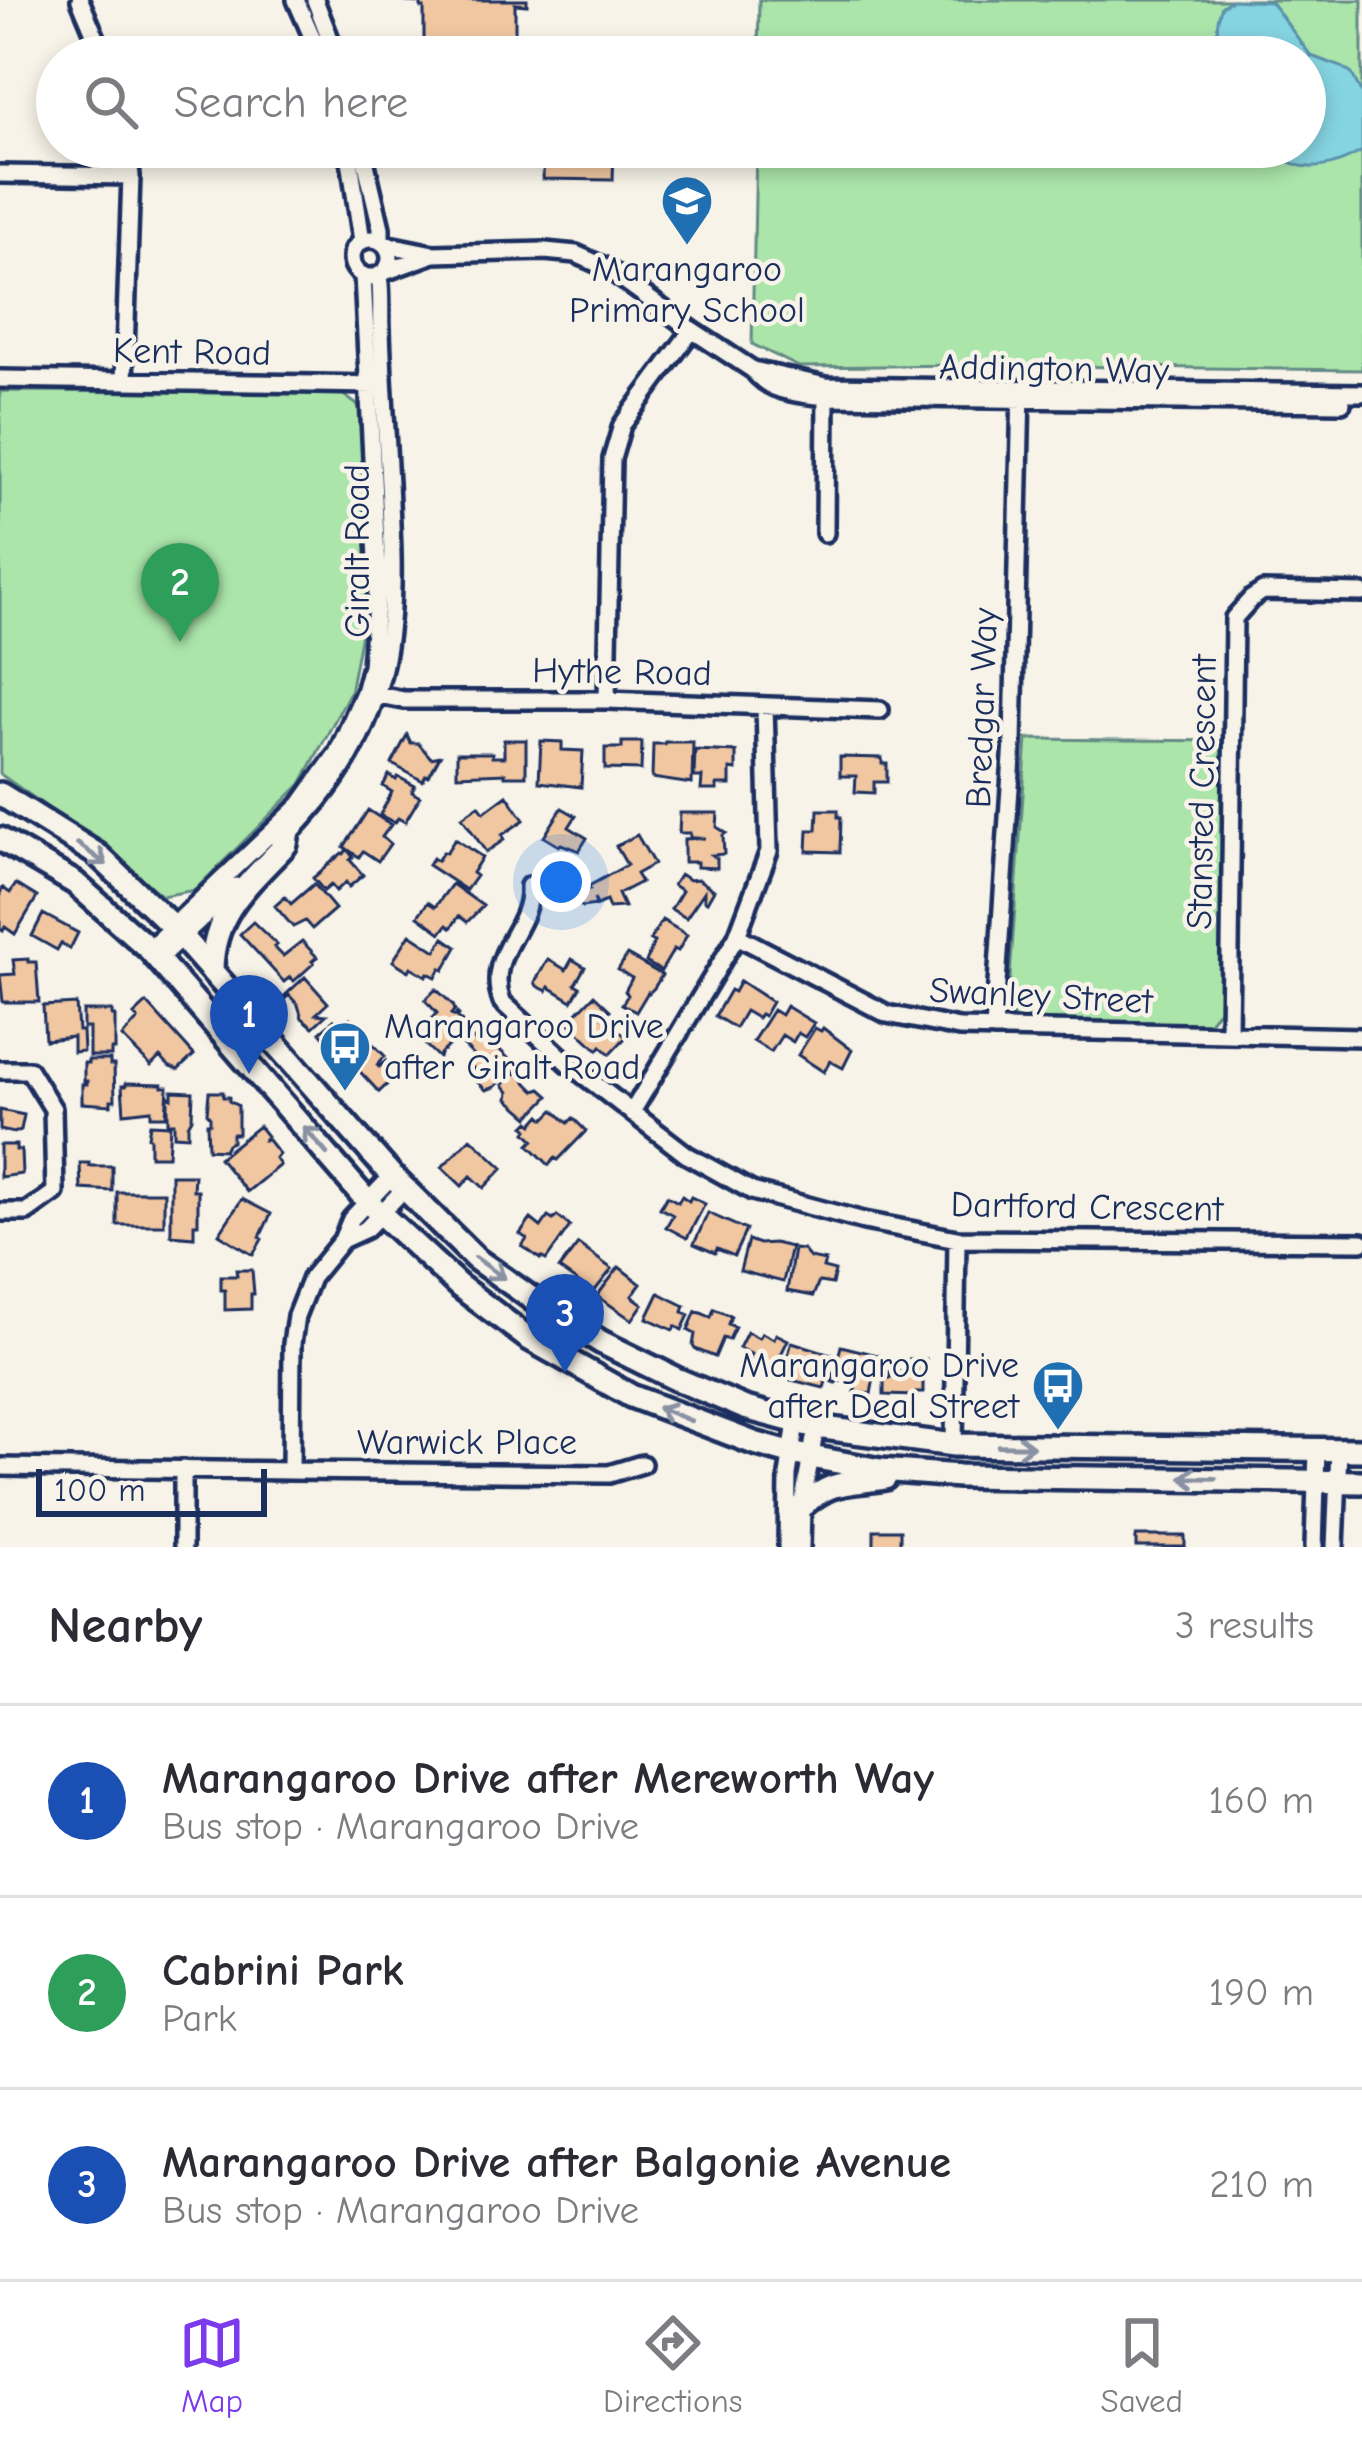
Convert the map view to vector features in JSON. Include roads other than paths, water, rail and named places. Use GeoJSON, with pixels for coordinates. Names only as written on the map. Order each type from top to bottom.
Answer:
{"type":"FeatureCollection","features":[{"type":"Feature","properties":{"kind":"main road"},"geometry":{"type":"LineString","coordinates":[[0,794],[98,855],[178,932],[398,1183],[476,1259],[602,1342],[676,1379],[745,1408],[806,1424],[954,1445],[1362,1450]]}},
{"type":"Feature","properties":{"kind":"main road"},"geometry":{"type":"LineString","coordinates":[[212,969],[213,945],[224,915],[286,844],[286,837]]}},
{"type":"Feature","properties":{"kind":"main road"},"geometry":{"type":"LineString","coordinates":[[0,839],[75,883],[154,954],[374,1208],[459,1286],[528,1338],[591,1376],[678,1416],[800,1455],[909,1473],[1362,1482]]}},
{"type":"Feature","properties":{"kind":"main road"},"geometry":{"type":"LineString","coordinates":[[802,1506],[843,1482],[909,1473]]}},
{"type":"Feature","properties":{"kind":"street"},"geometry":{"type":"LineString","coordinates":[[80,0],[95,36]]}},
{"type":"Feature","properties":{"kind":"street"},"geometry":{"type":"LineString","coordinates":[[296,0],[312,36]]}},
{"type":"Feature","properties":{"kind":"street"},"geometry":{"type":"LineString","coordinates":[[315,0],[329,36]]}},
{"type":"Feature","properties":{"kind":"street"},"geometry":{"type":"LineString","coordinates":[[124,381],[130,168]]}},
{"type":"Feature","properties":{"kind":"street"},"geometry":{"type":"LineString","coordinates":[[351,168],[362,241]]}},
{"type":"Feature","properties":{"kind":"street"},"geometry":{"type":"LineString","coordinates":[[367,168],[390,259],[375,274],[352,261],[362,241],[383,243]]}},
{"type":"Feature","properties":{"kind":"street"},"geometry":{"type":"LineString","coordinates":[[0,174],[131,176]]}},
{"type":"Feature","properties":{"kind":"street","name":"Addington Way"},"geometry":{"type":"LineString","coordinates":[[383,243],[434,254],[576,254],[607,268],[754,370],[826,392],[1362,393]]}},
{"type":"Feature","properties":{"kind":"street","name":"Addington Way"},"geometry":{"type":"LineString","coordinates":[[375,274],[434,254]]}},
{"type":"Feature","properties":{"kind":"street","name":"Giralt Road"},"geometry":{"type":"LineString","coordinates":[[154,954],[312,812],[331,789],[367,724],[378,580],[375,274]]}},
{"type":"Feature","properties":{"kind":"street"},"geometry":{"type":"LineString","coordinates":[[607,700],[612,459],[622,424],[692,330]]}},
{"type":"Feature","properties":{"kind":"street","name":"Kent Road"},"geometry":{"type":"LineString","coordinates":[[0,379],[376,385]]}},
{"type":"Feature","properties":{"kind":"street"},"geometry":{"type":"LineString","coordinates":[[825,532],[826,392]]}},
{"type":"Feature","properties":{"kind":"street","name":"Addington Way"},"geometry":{"type":"LineString","coordinates":[[1021,394],[1362,403]]}},
{"type":"Feature","properties":{"kind":"street","name":"Bredgar Way"},"geometry":{"type":"LineString","coordinates":[[994,1029],[1013,742],[1021,394]]}},
{"type":"Feature","properties":{"kind":"street","name":"Stansted Crescent"},"geometry":{"type":"LineString","coordinates":[[1229,1034],[1234,618],[1263,591],[1362,593]]}},
{"type":"Feature","properties":{"kind":"street","name":"Giralt Road"},"geometry":{"type":"LineString","coordinates":[[178,932],[300,805],[372,694]]}},
{"type":"Feature","properties":{"kind":"street","name":"Hythe Road"},"geometry":{"type":"LineString","coordinates":[[372,694],[404,700],[607,700],[880,710]]}},
{"type":"Feature","properties":{"kind":"street"},"geometry":{"type":"LineString","coordinates":[[632,1112],[737,936],[769,851],[765,706]]}},
{"type":"Feature","properties":{"kind":"street","name":"Dartford Crescent"},"geometry":{"type":"LineString","coordinates":[[529,886],[530,902],[497,968],[502,1002],[569,1064],[687,1155],[752,1191],[864,1221],[957,1239],[1362,1242]]}},
{"type":"Feature","properties":{"kind":"street","name":"Swanley Street"},"geometry":{"type":"LineString","coordinates":[[737,936],[886,1014],[958,1028],[1362,1037]]}},
{"type":"Feature","properties":{"kind":"street"},"geometry":{"type":"LineString","coordinates":[[0,1070],[28,1070],[53,1109],[55,1192],[27,1213],[0,1212]]}},
{"type":"Feature","properties":{"kind":"street"},"geometry":{"type":"LineString","coordinates":[[291,1471],[296,1316],[311,1278],[342,1240],[366,1229],[374,1208],[398,1183]]}},
{"type":"Feature","properties":{"kind":"street"},"geometry":{"type":"LineString","coordinates":[[954,1445],[957,1239]]}},
{"type":"Feature","properties":{"kind":"street"},"geometry":{"type":"LineString","coordinates":[[787,1547],[786,1508],[806,1424]]}},
{"type":"Feature","properties":{"kind":"street"},"geometry":{"type":"LineString","coordinates":[[1314,1547],[1315,1480],[1328,1450]]}},
{"type":"Feature","properties":{"kind":"street"},"geometry":{"type":"LineString","coordinates":[[1328,1450],[1339,1481],[1335,1547]]}},
{"type":"Feature","properties":{"kind":"street"},"geometry":{"type":"LineString","coordinates":[[800,1455],[801,1547]]}},
{"type":"Feature","properties":{"kind":"street","name":"Warwick Place"},"geometry":{"type":"LineString","coordinates":[[0,1467],[609,1474],[642,1464]]}},
{"type":"Feature","properties":{"kind":"street"},"geometry":{"type":"LineString","coordinates":[[183,1469],[183,1547]]}},
{"type":"Feature","properties":{"kind":"water"},"geometry":{"type":"Polygon","coordinates":[[[1232,0],[1271,2],[1296,36],[1219,36],[1222,6],[1232,0]]]}},
{"type":"Feature","properties":{"kind":"water"},"geometry":{"type":"Polygon","coordinates":[[[1326,61],[1352,74],[1362,94],[1362,151],[1326,166],[1326,61]]]}},
{"type":"Feature","properties":{"kind":"place","name":"Marangaroo Primary School"},"geometry":{"type":"Point","coordinates":[687,247]}},
{"type":"Feature","properties":{"kind":"place","name":"Cabrini Park"},"geometry":{"type":"Point","coordinates":[180,642]}},
{"type":"Feature","properties":{"kind":"place","name":"Marangaroo Drive after Mereworth Way"},"geometry":{"type":"Point","coordinates":[249,1074]}},
{"type":"Feature","properties":{"kind":"place","name":"Marangaroo Drive after Giralt Road"},"geometry":{"type":"Point","coordinates":[345,1093]}},
{"type":"Feature","properties":{"kind":"place","name":"Marangaroo Drive after Balgonie Avenue"},"geometry":{"type":"Point","coordinates":[565,1373]}},
{"type":"Feature","properties":{"kind":"place","name":"Marangaroo Drive after Deal Street"},"geometry":{"type":"Point","coordinates":[1058,1432]}}]}
